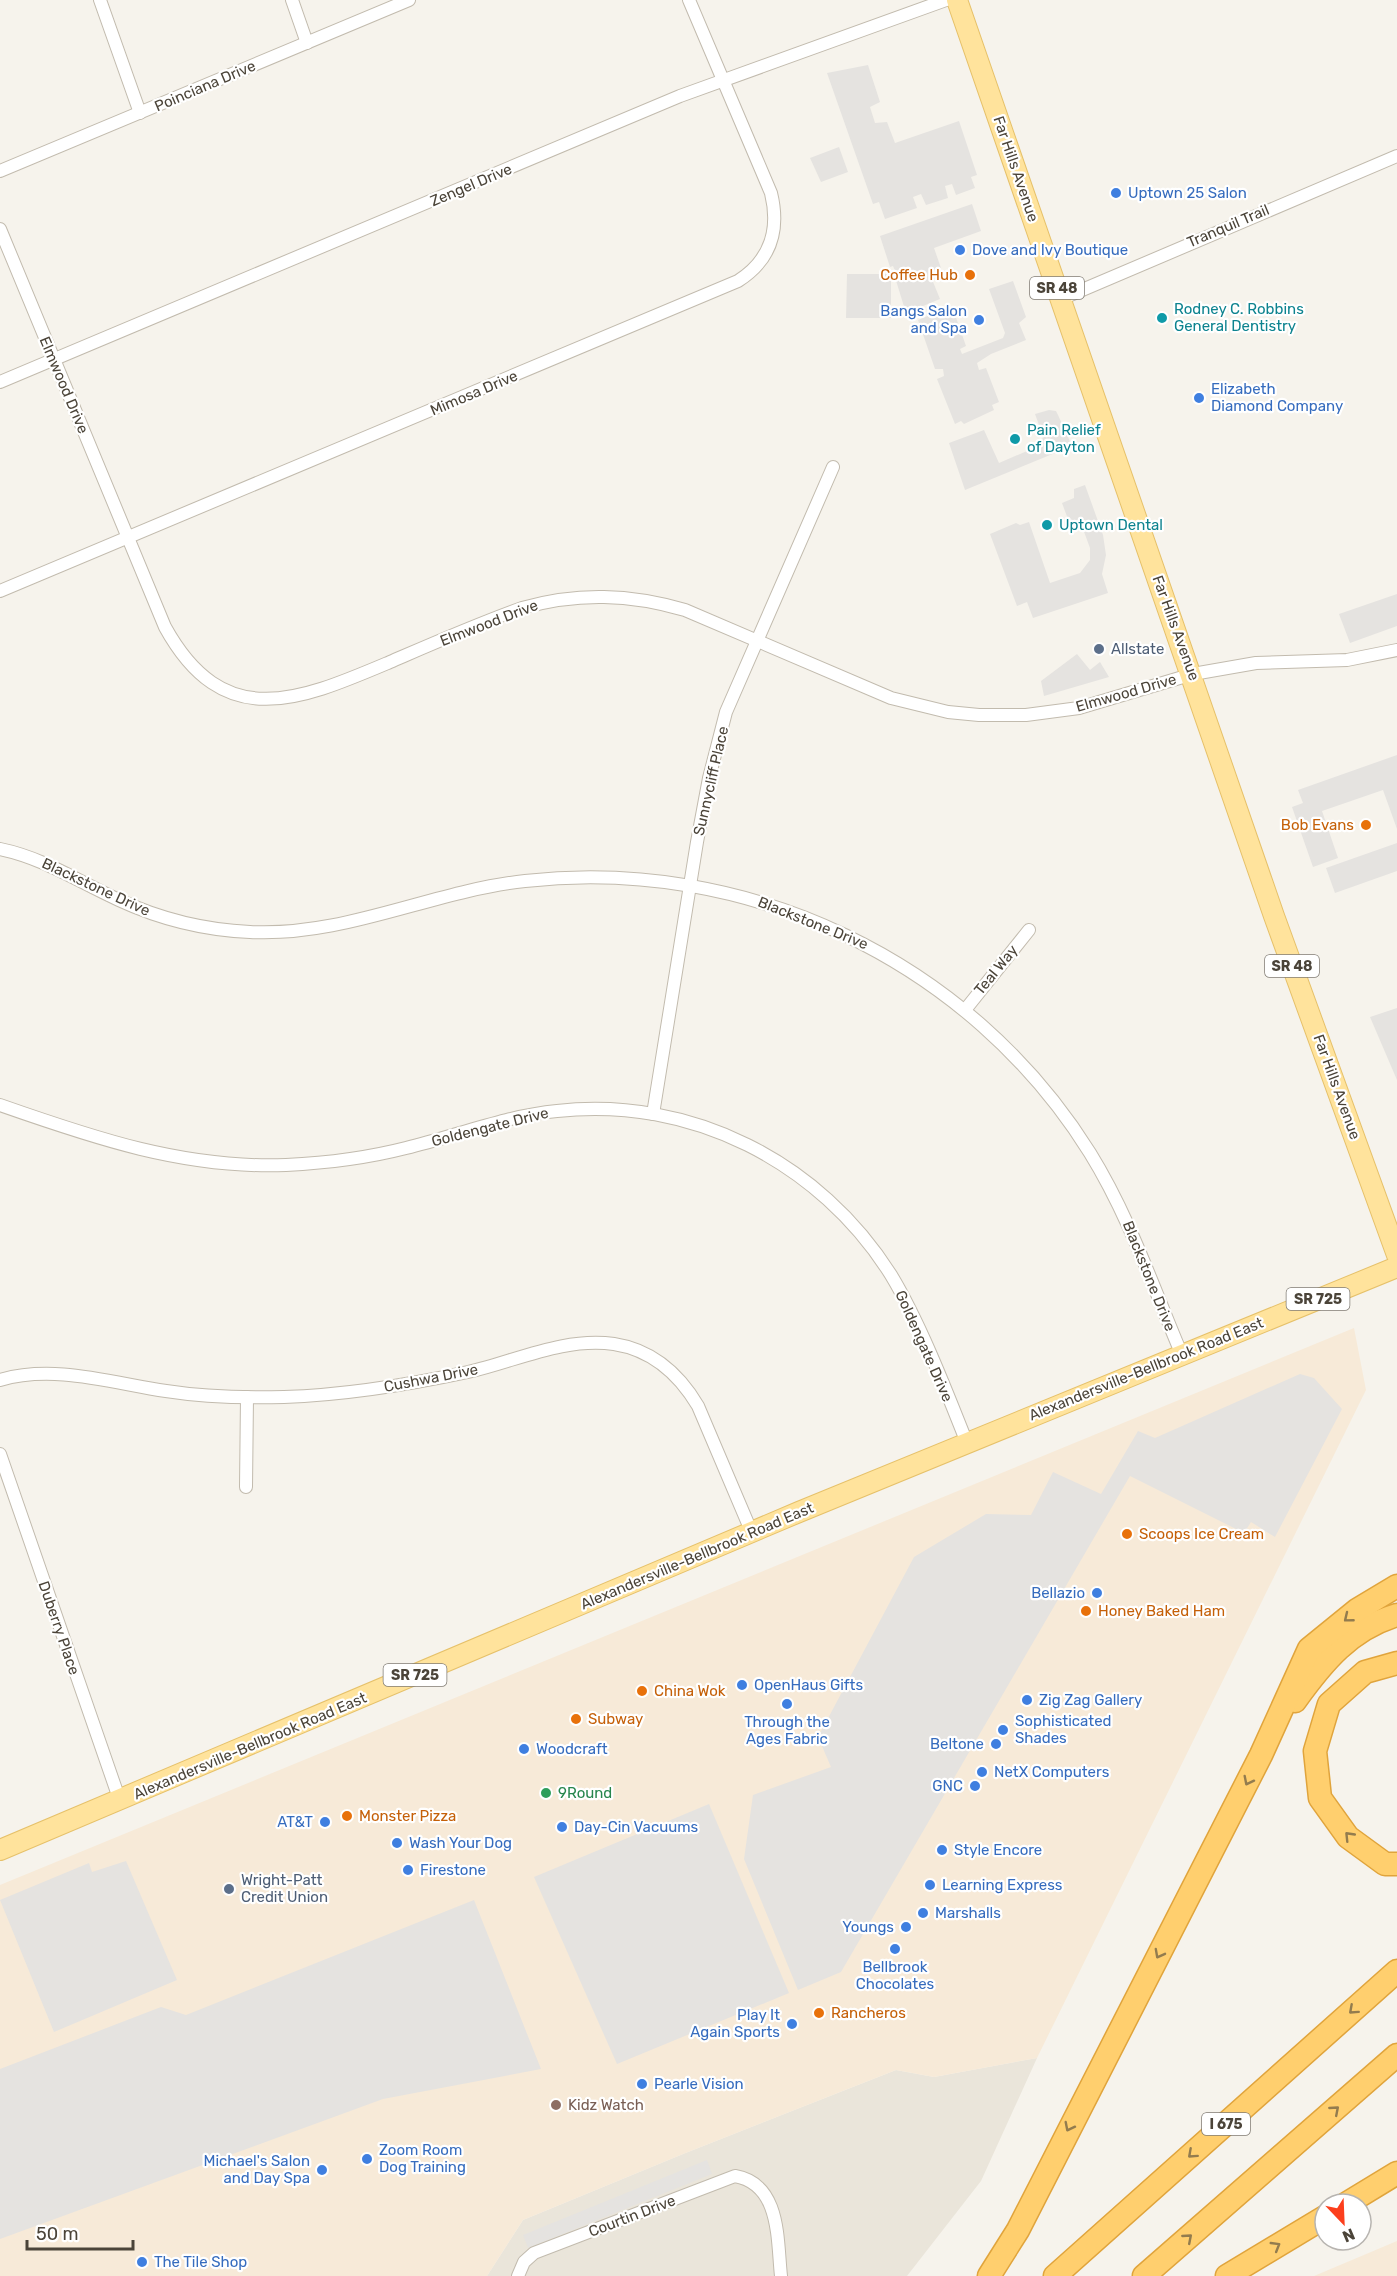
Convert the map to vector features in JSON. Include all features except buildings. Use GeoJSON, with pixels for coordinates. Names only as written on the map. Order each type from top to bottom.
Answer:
{"type":"FeatureCollection","features":[{"type":"Feature","properties":{"kind":"highway"},"geometry":{"type":"LineString","coordinates":[[989,2276],[1018,2230],[1269,1738],[1309,1649],[1357,1610],[1397,1586]]}},
{"type":"Feature","properties":{"kind":"highway"},"geometry":{"type":"LineString","coordinates":[[1269,1738],[1330,1656],[1363,1628],[1397,1615]]}},
{"type":"Feature","properties":{"kind":"highway"},"geometry":{"type":"LineString","coordinates":[[1397,1663],[1365,1672],[1329,1704],[1315,1751],[1320,1798],[1348,1837],[1385,1864],[1397,1864]]}},
{"type":"Feature","properties":{"kind":"highway","name":"I 675"},"geometry":{"type":"LineString","coordinates":[[1055,2276],[1397,1971]]}},
{"type":"Feature","properties":{"kind":"highway"},"geometry":{"type":"LineString","coordinates":[[1144,2276],[1397,2055]]}},
{"type":"Feature","properties":{"kind":"highway"},"geometry":{"type":"LineString","coordinates":[[1366,2192],[1397,2173]]}},
{"type":"Feature","properties":{"kind":"highway"},"geometry":{"type":"LineString","coordinates":[[1227,2276],[1313,2224]]}},
{"type":"Feature","properties":{"kind":"main road","name":"Far Hills Avenue"},"geometry":{"type":"LineString","coordinates":[[957,0],[1284,944],[1397,1256]]}},
{"type":"Feature","properties":{"kind":"main road","name":"Alexandersville-Bellbrook Road East"},"geometry":{"type":"LineString","coordinates":[[0,1850],[967,1443],[1397,1267]]}},
{"type":"Feature","properties":{"kind":"street"},"geometry":{"type":"LineString","coordinates":[[100,0],[140,112]]}},
{"type":"Feature","properties":{"kind":"street"},"geometry":{"type":"LineString","coordinates":[[292,0],[307,43]]}},
{"type":"Feature","properties":{"kind":"street","name":"Poinciana Drive"},"geometry":{"type":"LineString","coordinates":[[0,171],[409,0]]}},
{"type":"Feature","properties":{"kind":"street"},"geometry":{"type":"LineString","coordinates":[[688,0],[723,79]]}},
{"type":"Feature","properties":{"kind":"street","name":"Zengel Drive"},"geometry":{"type":"LineString","coordinates":[[0,382],[723,79],[946,0]]}},
{"type":"Feature","properties":{"kind":"street","name":"Mimosa Drive"},"geometry":{"type":"LineString","coordinates":[[0,591],[732,284],[750,274],[768,252],[776,225],[776,211],[771,193],[723,79]]}},
{"type":"Feature","properties":{"kind":"street","name":"Tranquil Trail"},"geometry":{"type":"LineString","coordinates":[[1061,299],[1397,156]]}},
{"type":"Feature","properties":{"kind":"street","name":"Elmwood Drive"},"geometry":{"type":"LineString","coordinates":[[0,229],[165,627],[179,652],[208,680],[227,690],[251,697],[289,699],[323,690],[492,619],[548,600],[572,597],[604,596],[658,602],[701,616],[755,642],[891,698],[948,712],[979,716],[1026,715],[1079,708],[1192,674],[1256,663],[1347,660],[1397,650]]}},
{"type":"Feature","properties":{"kind":"street","name":"Sunnycliff Place"},"geometry":{"type":"LineString","coordinates":[[653,1114],[709,778],[726,712],[833,467]]}},
{"type":"Feature","properties":{"kind":"street","name":"Blackstone Drive"},"geometry":{"type":"LineString","coordinates":[[0,849],[38,859],[119,900],[154,914],[216,929],[287,933],[334,926],[488,887],[524,881],[585,876],[627,877],[691,885],[762,901],[837,930],[900,963],[965,1010],[1013,1054],[1038,1082],[1088,1150],[1126,1218],[1182,1355]]}},
{"type":"Feature","properties":{"kind":"street","name":"Teal Way"},"geometry":{"type":"LineString","coordinates":[[965,1010],[1029,930]]}},
{"type":"Feature","properties":{"kind":"street","name":"Goldengate Drive"},"geometry":{"type":"LineString","coordinates":[[0,1105],[117,1145],[195,1161],[243,1165],[303,1164],[359,1158],[405,1149],[522,1116],[557,1111],[590,1109],[653,1114],[709,1128],[768,1154],[815,1187],[859,1230],[892,1278],[967,1443]]}},
{"type":"Feature","properties":{"kind":"street","name":"Cushwa Drive"},"geometry":{"type":"LineString","coordinates":[[0,1380],[22,1375],[59,1374],[170,1392],[247,1397],[346,1393],[413,1384],[576,1342],[634,1348],[677,1375],[689,1390],[752,1533]]}},
{"type":"Feature","properties":{"kind":"street"},"geometry":{"type":"LineString","coordinates":[[246,1487],[247,1397]]}},
{"type":"Feature","properties":{"kind":"street","name":"Duberry Place"},"geometry":{"type":"LineString","coordinates":[[0,1454],[120,1801]]}},
{"type":"Feature","properties":{"kind":"street","name":"Courtin Drive"},"geometry":{"type":"LineString","coordinates":[[518,2276],[524,2262],[534,2253],[735,2176],[748,2178],[757,2184],[766,2194],[772,2206],[782,2276]]}},
{"type":"Feature","properties":{"kind":"shaded area"},"geometry":{"type":"Polygon","coordinates":[[[868,65],[880,102],[870,107],[875,123],[887,122],[895,143],[959,121],[977,175],[971,177],[975,188],[956,195],[952,184],[945,186],[948,198],[926,205],[921,194],[913,197],[917,208],[885,219],[879,202],[873,204],[827,73],[868,65]]]}},
{"type":"Feature","properties":{"kind":"shaded area"},"geometry":{"type":"Polygon","coordinates":[[[839,147],[848,172],[821,182],[810,158],[839,147]]]}},
{"type":"Feature","properties":{"kind":"shaded area"},"geometry":{"type":"Polygon","coordinates":[[[972,204],[981,231],[934,248],[941,268],[929,272],[940,299],[906,313],[894,274],[896,273],[893,266],[890,267],[880,236],[972,204]]]}},
{"type":"Feature","properties":{"kind":"shaded area"},"geometry":{"type":"Polygon","coordinates":[[[847,274],[891,274],[891,318],[846,318],[847,274]]]}},
{"type":"Feature","properties":{"kind":"shaded area"},"geometry":{"type":"Polygon","coordinates":[[[1013,281],[1026,317],[1019,323],[1026,340],[991,354],[977,363],[979,370],[986,368],[999,402],[992,405],[994,410],[964,424],[961,421],[955,424],[937,379],[944,376],[943,369],[935,369],[918,320],[952,306],[966,346],[960,349],[962,354],[1003,338],[1005,333],[989,289],[1013,281]]]}},
{"type":"Feature","properties":{"kind":"shaded area"},"geometry":{"type":"Polygon","coordinates":[[[1049,410],[1056,411],[1072,446],[965,490],[949,443],[984,430],[999,463],[1041,445],[1043,436],[1035,414],[1049,410]]]}},
{"type":"Feature","properties":{"kind":"shaded area"},"geometry":{"type":"Polygon","coordinates":[[[1085,485],[1103,535],[1106,555],[1102,574],[1108,593],[1033,618],[1027,602],[1017,606],[990,534],[1016,523],[1020,525],[1029,522],[1050,583],[1080,573],[1090,560],[1090,548],[1083,529],[1072,530],[1062,503],[1074,498],[1074,489],[1085,485]]]}},
{"type":"Feature","properties":{"kind":"shaded area"},"geometry":{"type":"Polygon","coordinates":[[[1397,594],[1397,626],[1350,643],[1339,614],[1397,594]]]}},
{"type":"Feature","properties":{"kind":"shaded area"},"geometry":{"type":"Polygon","coordinates":[[[1077,654],[1090,670],[1100,662],[1109,677],[1044,696],[1041,681],[1077,654]]]}},
{"type":"Feature","properties":{"kind":"shaded area"},"geometry":{"type":"Polygon","coordinates":[[[1397,755],[1397,829],[1383,790],[1322,811],[1338,858],[1313,867],[1292,807],[1303,803],[1298,790],[1397,755]]]}},
{"type":"Feature","properties":{"kind":"shaded area"},"geometry":{"type":"Polygon","coordinates":[[[1397,843],[1397,871],[1335,893],[1326,868],[1397,843]]]}},
{"type":"Feature","properties":{"kind":"shaded area"},"geometry":{"type":"Polygon","coordinates":[[[1397,1008],[1397,1080],[1370,1017],[1397,1008]]]}},
{"type":"Feature","properties":{"kind":"shaded area"},"geometry":{"type":"Polygon","coordinates":[[[1354,1328],[1366,1390],[1037,2058],[934,2077],[896,2070],[683,2154],[523,2220],[487,2276],[0,2276],[0,1885],[1354,1328]]]}},
{"type":"Feature","properties":{"kind":"shaded area"},"geometry":{"type":"Polygon","coordinates":[[[1300,1374],[1314,1378],[1342,1409],[1275,1537],[1251,1522],[1244,1533],[1130,1476],[841,1972],[798,1990],[744,1859],[753,1795],[831,1767],[818,1737],[914,1557],[986,1514],[1031,1515],[1053,1472],[1101,1494],[1138,1431],[1155,1438],[1300,1374]]]}},
{"type":"Feature","properties":{"kind":"shaded area"},"geometry":{"type":"Polygon","coordinates":[[[709,1804],[789,1993],[617,2064],[534,1877],[709,1804]]]}},
{"type":"Feature","properties":{"kind":"shaded area"},"geometry":{"type":"Polygon","coordinates":[[[126,1861],[177,1980],[54,2032],[0,1900],[89,1863],[92,1872],[126,1861]]]}},
{"type":"Feature","properties":{"kind":"shaded area"},"geometry":{"type":"Polygon","coordinates":[[[474,1900],[541,2069],[383,2099],[0,2239],[0,2069],[161,2007],[186,2015],[474,1900]]]}},
{"type":"Feature","properties":{"kind":"shaded area"},"geometry":{"type":"Polygon","coordinates":[[[1037,2058],[981,2181],[907,2276],[487,2276],[523,2220],[683,2154],[896,2070],[934,2077],[1037,2058]]]}},
{"type":"Feature","properties":{"kind":"shaded area"},"geometry":{"type":"Polygon","coordinates":[[[707,2160],[712,2174],[528,2248],[523,2235],[707,2160]]]}},
{"type":"Feature","properties":{"kind":"shaded area"},"geometry":{"type":"Polygon","coordinates":[[[1397,2241],[1397,2276],[1314,2276],[1373,2252],[1397,2241]]]}},
{"type":"Feature","properties":{"kind":"place","name":"Uptown 25 Salon"},"geometry":{"type":"Point","coordinates":[1116,193]}},
{"type":"Feature","properties":{"kind":"place","name":"Dove and Ivy Boutique"},"geometry":{"type":"Point","coordinates":[960,250]}},
{"type":"Feature","properties":{"kind":"place","name":"Coffee Hub"},"geometry":{"type":"Point","coordinates":[970,275]}},
{"type":"Feature","properties":{"kind":"place","name":"Rodney C. Robbins General Dentistry"},"geometry":{"type":"Point","coordinates":[1162,318]}},
{"type":"Feature","properties":{"kind":"place","name":"Bangs Salon and Spa"},"geometry":{"type":"Point","coordinates":[979,320]}},
{"type":"Feature","properties":{"kind":"place","name":"Elizabeth Diamond Company"},"geometry":{"type":"Point","coordinates":[1199,398]}},
{"type":"Feature","properties":{"kind":"place","name":"Pain Relief of Dayton"},"geometry":{"type":"Point","coordinates":[1015,439]}},
{"type":"Feature","properties":{"kind":"place","name":"Uptown Dental"},"geometry":{"type":"Point","coordinates":[1047,525]}},
{"type":"Feature","properties":{"kind":"place","name":"Allstate"},"geometry":{"type":"Point","coordinates":[1099,649]}},
{"type":"Feature","properties":{"kind":"place","name":"Bob Evans"},"geometry":{"type":"Point","coordinates":[1366,825]}},
{"type":"Feature","properties":{"kind":"place","name":"Scoops Ice Cream"},"geometry":{"type":"Point","coordinates":[1127,1534]}},
{"type":"Feature","properties":{"kind":"place","name":"Bellazio"},"geometry":{"type":"Point","coordinates":[1097,1593]}},
{"type":"Feature","properties":{"kind":"place","name":"Honey Baked Ham"},"geometry":{"type":"Point","coordinates":[1086,1611]}},
{"type":"Feature","properties":{"kind":"place","name":"OpenHaus Gifts"},"geometry":{"type":"Point","coordinates":[742,1685]}},
{"type":"Feature","properties":{"kind":"place","name":"China Wok"},"geometry":{"type":"Point","coordinates":[642,1691]}},
{"type":"Feature","properties":{"kind":"place","name":"Zig Zag Gallery"},"geometry":{"type":"Point","coordinates":[1027,1700]}},
{"type":"Feature","properties":{"kind":"place","name":"Through the Ages Fabric"},"geometry":{"type":"Point","coordinates":[787,1704]}},
{"type":"Feature","properties":{"kind":"place","name":"Subway"},"geometry":{"type":"Point","coordinates":[576,1719]}},
{"type":"Feature","properties":{"kind":"place","name":"Sophisticated Shades"},"geometry":{"type":"Point","coordinates":[1003,1730]}},
{"type":"Feature","properties":{"kind":"place","name":"Beltone"},"geometry":{"type":"Point","coordinates":[996,1744]}},
{"type":"Feature","properties":{"kind":"place","name":"Woodcraft"},"geometry":{"type":"Point","coordinates":[524,1749]}},
{"type":"Feature","properties":{"kind":"place","name":"NetX Computers"},"geometry":{"type":"Point","coordinates":[982,1772]}},
{"type":"Feature","properties":{"kind":"place","name":"GNC"},"geometry":{"type":"Point","coordinates":[975,1786]}},
{"type":"Feature","properties":{"kind":"place","name":"9Round"},"geometry":{"type":"Point","coordinates":[546,1793]}},
{"type":"Feature","properties":{"kind":"place","name":"Monster Pizza"},"geometry":{"type":"Point","coordinates":[347,1816]}},
{"type":"Feature","properties":{"kind":"place","name":"AT&T"},"geometry":{"type":"Point","coordinates":[325,1822]}},
{"type":"Feature","properties":{"kind":"place","name":"Day-Cin Vacuums"},"geometry":{"type":"Point","coordinates":[562,1827]}},
{"type":"Feature","properties":{"kind":"place","name":"Wash Your Dog"},"geometry":{"type":"Point","coordinates":[397,1843]}},
{"type":"Feature","properties":{"kind":"place","name":"Style Encore"},"geometry":{"type":"Point","coordinates":[942,1850]}},
{"type":"Feature","properties":{"kind":"place","name":"Firestone"},"geometry":{"type":"Point","coordinates":[408,1870]}},
{"type":"Feature","properties":{"kind":"place","name":"Learning Express"},"geometry":{"type":"Point","coordinates":[930,1885]}},
{"type":"Feature","properties":{"kind":"place","name":"Wright-Patt Credit Union"},"geometry":{"type":"Point","coordinates":[229,1889]}},
{"type":"Feature","properties":{"kind":"place","name":"Marshalls"},"geometry":{"type":"Point","coordinates":[923,1913]}},
{"type":"Feature","properties":{"kind":"place","name":"Youngs"},"geometry":{"type":"Point","coordinates":[906,1927]}},
{"type":"Feature","properties":{"kind":"place","name":"Bellbrook Chocolates"},"geometry":{"type":"Point","coordinates":[895,1949]}},
{"type":"Feature","properties":{"kind":"place","name":"Rancheros"},"geometry":{"type":"Point","coordinates":[819,2013]}},
{"type":"Feature","properties":{"kind":"place","name":"Play It Again Sports"},"geometry":{"type":"Point","coordinates":[792,2024]}},
{"type":"Feature","properties":{"kind":"place","name":"Pearle Vision"},"geometry":{"type":"Point","coordinates":[642,2084]}},
{"type":"Feature","properties":{"kind":"place","name":"Kidz Watch"},"geometry":{"type":"Point","coordinates":[556,2105]}},
{"type":"Feature","properties":{"kind":"place","name":"Zoom Room Dog Training"},"geometry":{"type":"Point","coordinates":[367,2159]}},
{"type":"Feature","properties":{"kind":"place","name":"Michael's Salon and Day Spa"},"geometry":{"type":"Point","coordinates":[322,2170]}},
{"type":"Feature","properties":{"kind":"place","name":"The Tile Shop"},"geometry":{"type":"Point","coordinates":[142,2262]}}]}
